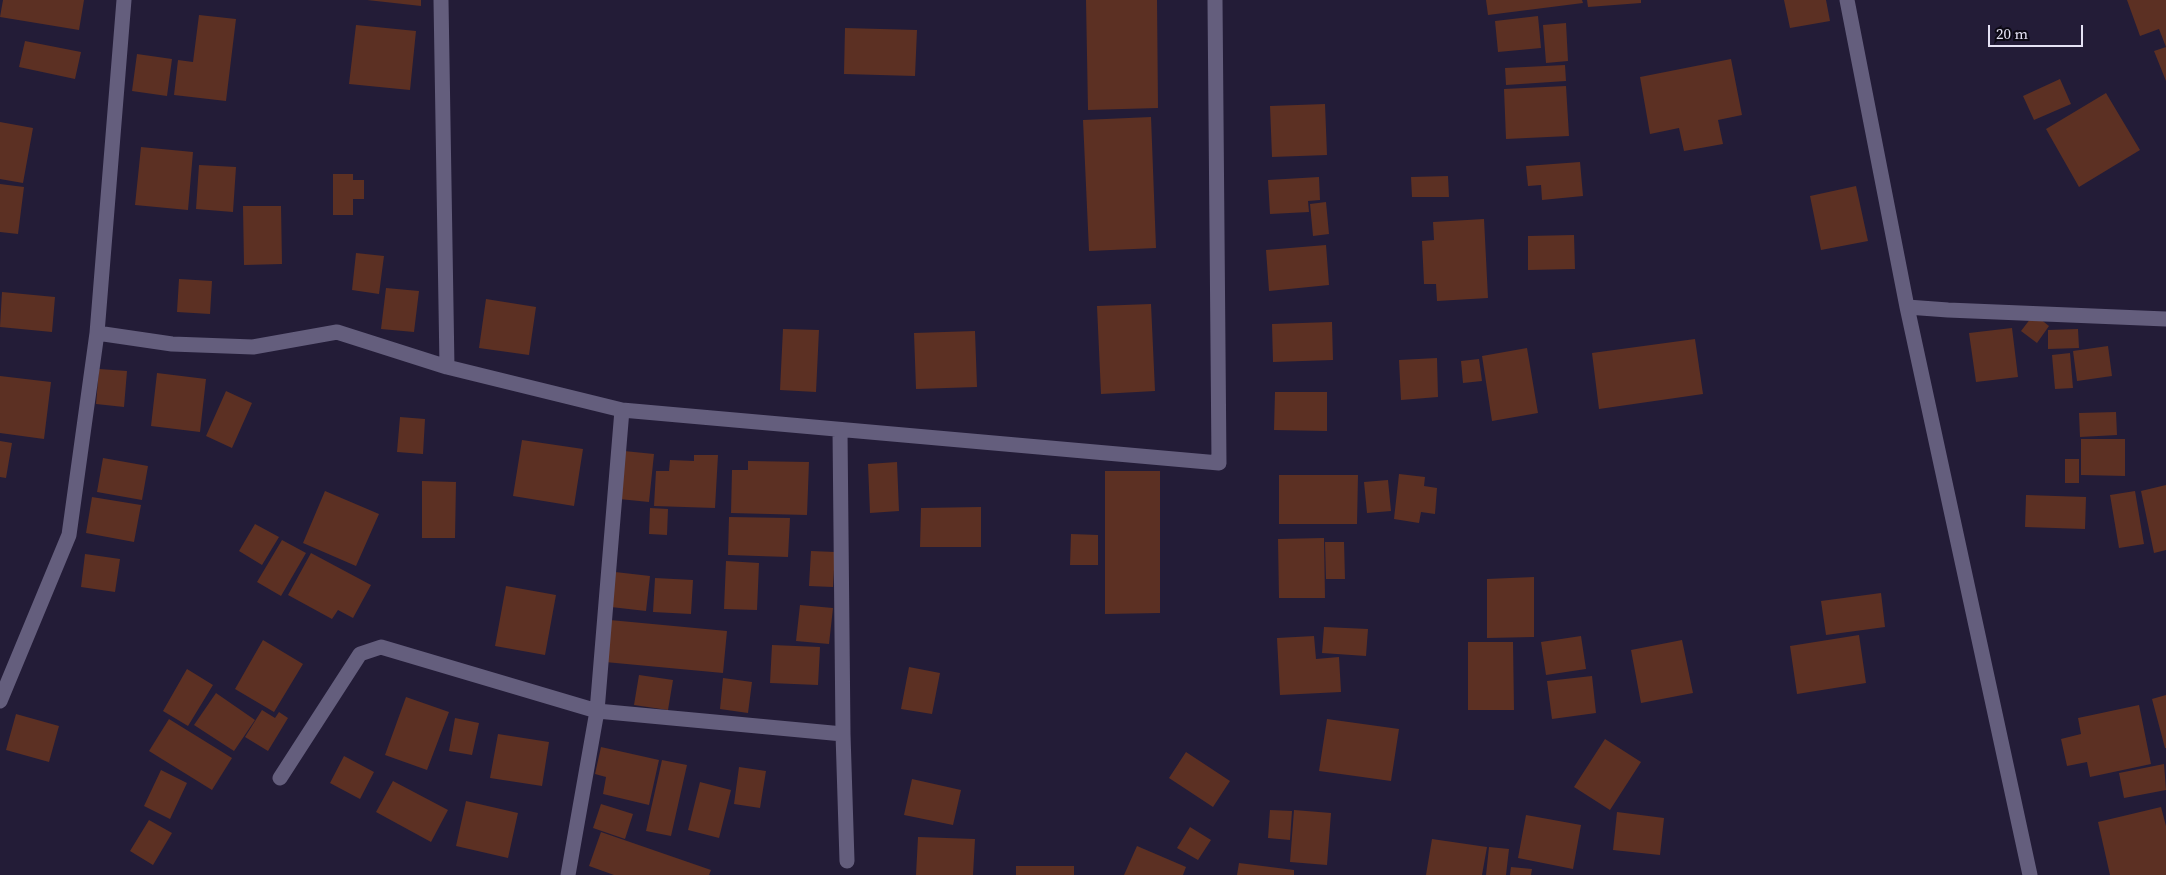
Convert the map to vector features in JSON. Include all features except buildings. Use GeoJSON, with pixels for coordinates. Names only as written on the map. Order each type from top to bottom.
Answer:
{"type":"FeatureCollection","features":[{"type":"Feature","properties":{"kind":"street"},"geometry":{"type":"LineString","coordinates":[[0,701],[69,535],[97,333],[124,0]]}},
{"type":"Feature","properties":{"kind":"street"},"geometry":{"type":"LineString","coordinates":[[441,0],[447,367]]}},
{"type":"Feature","properties":{"kind":"street"},"geometry":{"type":"LineString","coordinates":[[97,333],[172,344],[253,347],[336,332],[447,367],[622,410],[1219,462],[1214,0]]}},
{"type":"Feature","properties":{"kind":"street"},"geometry":{"type":"LineString","coordinates":[[1847,0],[1906,307],[2030,875]]}},
{"type":"Feature","properties":{"kind":"street"},"geometry":{"type":"LineString","coordinates":[[1906,307],[2166,319]]}},
{"type":"Feature","properties":{"kind":"street"},"geometry":{"type":"LineString","coordinates":[[568,875],[597,711],[622,410]]}},
{"type":"Feature","properties":{"kind":"street"},"geometry":{"type":"LineString","coordinates":[[840,430],[843,734],[847,861]]}},
{"type":"Feature","properties":{"kind":"street"},"geometry":{"type":"LineString","coordinates":[[280,778],[360,654],[381,647],[597,711],[843,734]]}}]}
